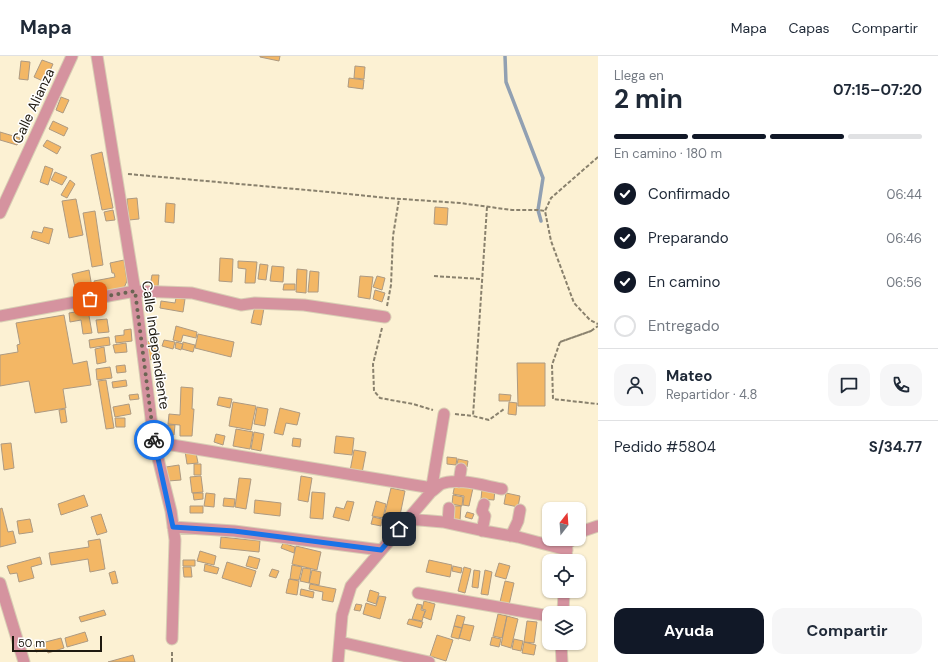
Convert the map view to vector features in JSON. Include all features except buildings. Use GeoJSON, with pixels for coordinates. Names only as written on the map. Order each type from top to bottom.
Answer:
{"type":"FeatureCollection","features":[{"type":"Feature","properties":{"kind":"street","name":"Calle Alianza"},"geometry":{"type":"LineString","coordinates":[[0,213],[72,56]]}},
{"type":"Feature","properties":{"kind":"street","name":"Calle Independiente"},"geometry":{"type":"LineString","coordinates":[[97,56],[135,291],[154,442],[175,540],[172,639]]}},
{"type":"Feature","properties":{"kind":"street"},"geometry":{"type":"LineString","coordinates":[[0,316],[135,291],[192,293],[240,305],[255,303],[304,305],[385,317]]}},
{"type":"Feature","properties":{"kind":"street"},"geometry":{"type":"LineString","coordinates":[[431,490],[444,414]]}},
{"type":"Feature","properties":{"kind":"street"},"geometry":{"type":"LineString","coordinates":[[154,442],[431,490]]}},
{"type":"Feature","properties":{"kind":"street"},"geometry":{"type":"LineString","coordinates":[[459,482],[461,469]]}},
{"type":"Feature","properties":{"kind":"street"},"geometry":{"type":"LineString","coordinates":[[338,662],[342,616],[351,586],[431,490],[442,484],[454,481],[502,489]]}},
{"type":"Feature","properties":{"kind":"street"},"geometry":{"type":"LineString","coordinates":[[482,531],[485,516],[482,511],[484,504]]}},
{"type":"Feature","properties":{"kind":"street"},"geometry":{"type":"LineString","coordinates":[[448,523],[449,508]]}},
{"type":"Feature","properties":{"kind":"street"},"geometry":{"type":"LineString","coordinates":[[511,536],[518,521],[520,510]]}},
{"type":"Feature","properties":{"kind":"street"},"geometry":{"type":"LineString","coordinates":[[408,519],[448,523],[511,536],[567,550]]}},
{"type":"Feature","properties":{"kind":"street"},"geometry":{"type":"LineString","coordinates":[[586,530],[598,526]]}},
{"type":"Feature","properties":{"kind":"street"},"geometry":{"type":"LineString","coordinates":[[173,527],[234,531],[381,550]]}},
{"type":"Feature","properties":{"kind":"street"},"geometry":{"type":"LineString","coordinates":[[567,546],[567,554]]}},
{"type":"Feature","properties":{"kind":"street"},"geometry":{"type":"LineString","coordinates":[[0,583],[24,662]]}},
{"type":"Feature","properties":{"kind":"street"},"geometry":{"type":"LineString","coordinates":[[418,593],[542,615]]}},
{"type":"Feature","properties":{"kind":"street"},"geometry":{"type":"LineString","coordinates":[[340,642],[429,662]]}},
{"type":"Feature","properties":{"kind":"street"},"geometry":{"type":"LineString","coordinates":[[561,650],[562,662]]}},
{"type":"Feature","properties":{"kind":"path"},"geometry":{"type":"LineString","coordinates":[[598,158],[551,198],[545,212],[551,241],[574,303],[590,320],[598,325],[591,330],[560,342],[552,366],[553,399],[598,404]]}},
{"type":"Feature","properties":{"kind":"path"},"geometry":{"type":"LineString","coordinates":[[116,173],[512,210],[538,210],[545,212]]}},
{"type":"Feature","properties":{"kind":"path"},"geometry":{"type":"LineString","coordinates":[[399,199],[393,236],[391,285],[385,317],[373,364],[374,391],[380,398],[413,404],[444,414],[473,416],[489,420],[504,409]]}},
{"type":"Feature","properties":{"kind":"path"},"geometry":{"type":"LineString","coordinates":[[473,416],[487,207]]}},
{"type":"Feature","properties":{"kind":"path"},"geometry":{"type":"LineString","coordinates":[[434,276],[481,279]]}},
{"type":"Feature","properties":{"kind":"waterway"},"geometry":{"type":"LineString","coordinates":[[505,56],[506,82],[543,178],[538,210],[541,221]]}},
{"type":"Feature","properties":{"kind":"way so far"},"geometry":{"type":"LineString","coordinates":[[90,299],[135,291],[154,440]]}},
{"type":"Feature","properties":{"kind":"route"},"geometry":{"type":"LineString","coordinates":[[154,440],[173,527],[234,531],[381,550],[399,529]]}}]}
